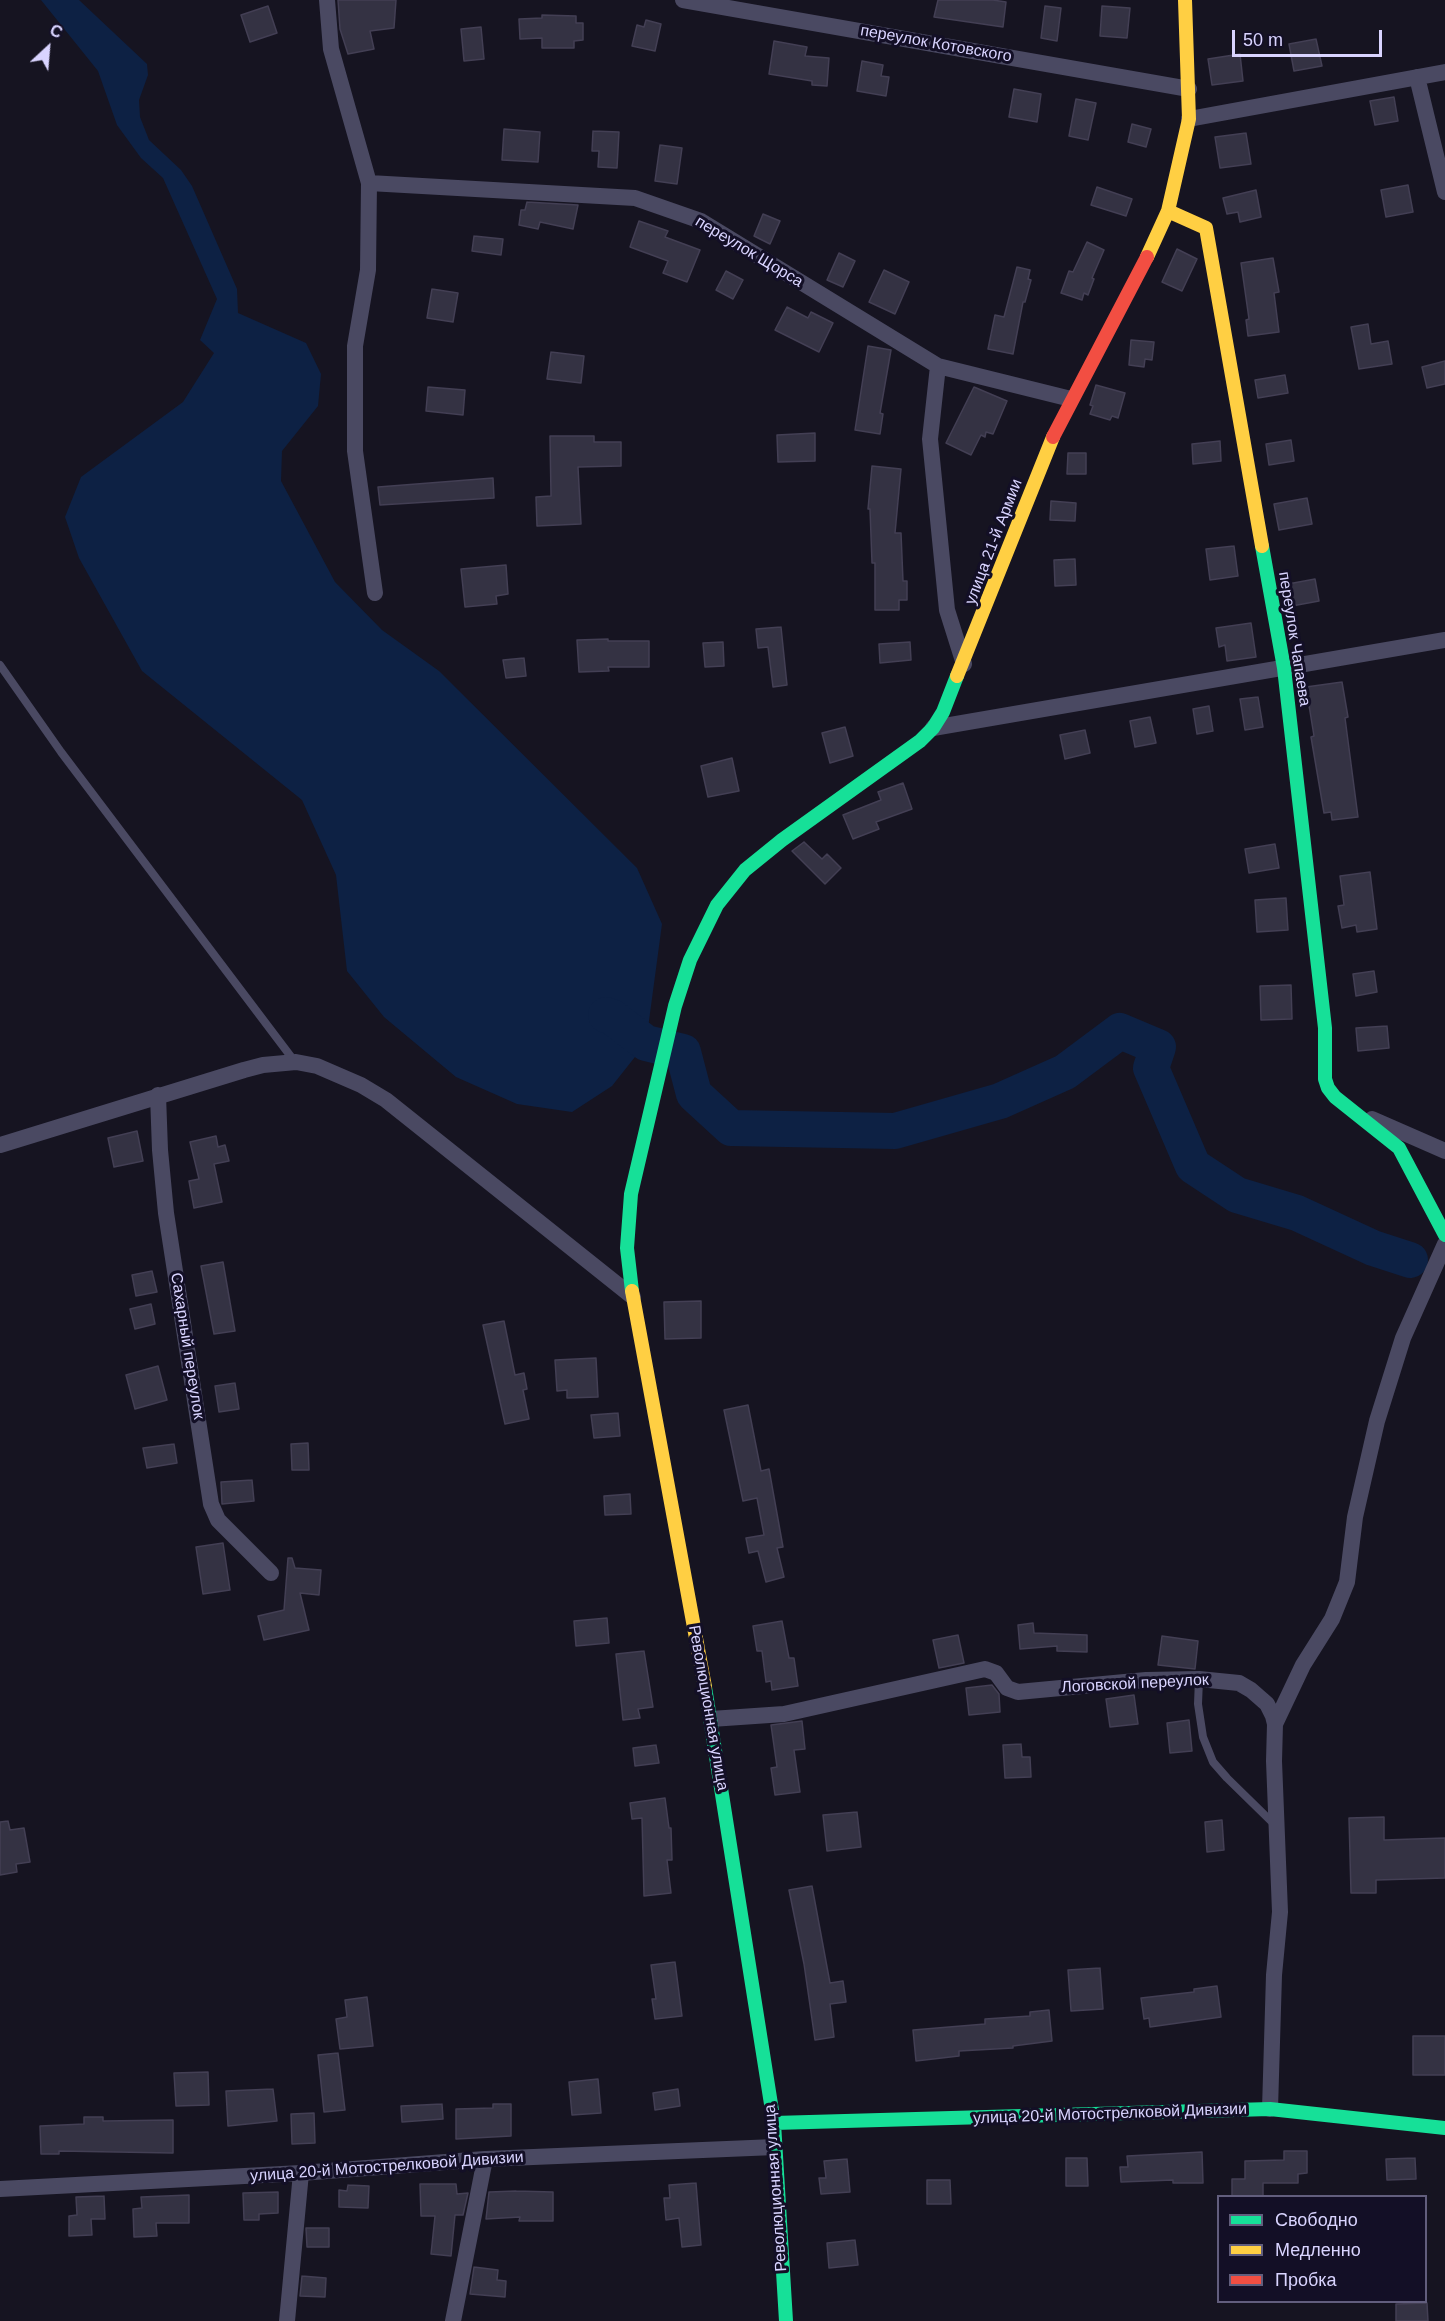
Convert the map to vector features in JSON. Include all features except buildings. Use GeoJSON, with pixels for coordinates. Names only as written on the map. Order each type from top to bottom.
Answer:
{"type":"FeatureCollection","features":[{"type":"Feature","properties":{"kind":"main road","name":"улица 21-й Армии"},"geometry":{"type":"LineString","coordinates":[[652,1098],[675,1006],[690,960],[717,905],[745,870],[782,840],[894,760],[933,728],[944,711],[1045,455],[1071,399],[1154,246],[1168,211],[1189,119],[1185,0]]}},
{"type":"Feature","properties":{"kind":"main road","name":"переулок Чапаева"},"geometry":{"type":"LineString","coordinates":[[1168,211],[1206,228],[1284,668],[1325,1028],[1325,1079],[1335,1097],[1357,1113]]}},
{"type":"Feature","properties":{"kind":"main road","name":"Революционная улица"},"geometry":{"type":"LineString","coordinates":[[652,1098],[628,1214],[627,1248],[633,1297],[711,1719],[774,2124],[786,2321]]}},
{"type":"Feature","properties":{"kind":"main road"},"geometry":{"type":"LineString","coordinates":[[1357,1113],[1399,1148],[1445,1235]]}},
{"type":"Feature","properties":{"kind":"main road","name":"улица 20-й Мотострелковой Дивизии"},"geometry":{"type":"LineString","coordinates":[[774,2124],[1270,2109],[1445,2128]]}},
{"type":"Feature","properties":{"kind":"street"},"geometry":{"type":"LineString","coordinates":[[327,0],[331,49],[369,183],[368,270],[355,346],[355,452],[375,593]]}},
{"type":"Feature","properties":{"kind":"street","name":"переулок Котовского"},"geometry":{"type":"LineString","coordinates":[[683,0],[1189,89]]}},
{"type":"Feature","properties":{"kind":"street"},"geometry":{"type":"LineString","coordinates":[[1189,119],[1445,72]]}},
{"type":"Feature","properties":{"kind":"street"},"geometry":{"type":"LineString","coordinates":[[1417,77],[1445,192]]}},
{"type":"Feature","properties":{"kind":"street","name":"переулок Щорса"},"geometry":{"type":"LineString","coordinates":[[369,183],[635,198],[701,221],[938,366],[1071,399]]}},
{"type":"Feature","properties":{"kind":"street"},"geometry":{"type":"LineString","coordinates":[[938,366],[930,439],[947,610],[964,664]]}},
{"type":"Feature","properties":{"kind":"street"},"geometry":{"type":"LineString","coordinates":[[933,728],[1445,640]]}},
{"type":"Feature","properties":{"kind":"street"},"geometry":{"type":"LineString","coordinates":[[0,1145],[262,1065],[296,1062],[317,1066],[340,1075],[386,1100],[633,1297]]}},
{"type":"Feature","properties":{"kind":"street","name":"Сахарный переулок"},"geometry":{"type":"LineString","coordinates":[[158,1095],[166,1213],[212,1504],[218,1520],[271,1573]]}},
{"type":"Feature","properties":{"kind":"street"},"geometry":{"type":"LineString","coordinates":[[1357,1113],[1445,1151]]}},
{"type":"Feature","properties":{"kind":"street"},"geometry":{"type":"LineString","coordinates":[[1270,2109],[1274,1975],[1280,1912],[1274,1761],[1275,1724],[1304,1665],[1332,1619],[1347,1582],[1355,1517],[1377,1420],[1403,1338],[1445,1244]]}},
{"type":"Feature","properties":{"kind":"street","name":"Логовской переулок"},"geometry":{"type":"LineString","coordinates":[[711,1719],[784,1714],[985,1669],[996,1673],[1007,1688],[1018,1692],[1146,1680],[1199,1679],[1230,1682],[1251,1690],[1267,1704],[1274,1716],[1275,1724]]}},
{"type":"Feature","properties":{"kind":"street","name":"улица 20-й Мотострелковой Дивизии"},"geometry":{"type":"LineString","coordinates":[[0,2189],[301,2173],[485,2159],[775,2147]]}},
{"type":"Feature","properties":{"kind":"street"},"geometry":{"type":"LineString","coordinates":[[453,2321],[485,2159]]}},
{"type":"Feature","properties":{"kind":"street"},"geometry":{"type":"LineString","coordinates":[[287,2321],[301,2173]]}},
{"type":"Feature","properties":{"kind":"lane"},"geometry":{"type":"LineString","coordinates":[[0,665],[61,752],[296,1062]]}},
{"type":"Feature","properties":{"kind":"lane"},"geometry":{"type":"LineString","coordinates":[[1199,1679],[1197,1704],[1203,1737],[1213,1762],[1276,1826]]}},
{"type":"Feature","properties":{"kind":"water"},"geometry":{"type":"Polygon","coordinates":[[[41,0],[79,0],[147,64],[148,75],[139,100],[140,117],[149,140],[181,170],[192,186],[237,289],[238,313],[306,343],[321,374],[318,406],[282,451],[281,481],[335,582],[382,630],[439,671],[637,868],[662,924],[646,1043],[612,1086],[572,1112],[517,1104],[456,1077],[384,1017],[347,971],[336,875],[302,800],[142,671],[79,558],[65,517],[81,477],[183,402],[214,353],[200,340],[217,299],[163,178],[141,158],[117,125],[98,71],[41,0]]]}},
{"type":"Feature","properties":{"kind":"waterway"},"geometry":{"type":"LineString","coordinates":[[606,1015],[612,1017],[646,1043],[683,1052],[694,1094],[731,1128],[895,1131],[1000,1101],[1065,1072],[1120,1031],[1158,1047],[1151,1068],[1193,1166],[1237,1195],[1297,1213],[1373,1248],[1410,1260]]}},
{"type":"Feature","properties":{"kind":"traffic: fast"},"geometry":{"type":"LineString","coordinates":[[1262,546],[1284,668],[1325,1028],[1325,1079],[1335,1097],[1399,1148],[1445,1235]]}},
{"type":"Feature","properties":{"kind":"traffic: fast"},"geometry":{"type":"LineString","coordinates":[[632,1291],[627,1248],[631,1194],[675,1006],[690,960],[717,905],[745,870],[782,840],[920,741],[933,728],[943,712],[957,676]]}},
{"type":"Feature","properties":{"kind":"traffic: fast"},"geometry":{"type":"LineString","coordinates":[[705,1687],[774,2123],[786,2321]]}},
{"type":"Feature","properties":{"kind":"traffic: fast"},"geometry":{"type":"LineString","coordinates":[[774,2123],[1270,2109],[1445,2128]]}},
{"type":"Feature","properties":{"kind":"traffic: slow"},"geometry":{"type":"LineString","coordinates":[[1147,257],[1168,211],[1189,119],[1185,0]]}},
{"type":"Feature","properties":{"kind":"traffic: slow"},"geometry":{"type":"LineString","coordinates":[[1168,211],[1206,228],[1262,546]]}},
{"type":"Feature","properties":{"kind":"traffic: slow"},"geometry":{"type":"LineString","coordinates":[[957,676],[1053,437]]}},
{"type":"Feature","properties":{"kind":"traffic: slow"},"geometry":{"type":"LineString","coordinates":[[632,1291],[705,1687]]}},
{"type":"Feature","properties":{"kind":"traffic: jam"},"geometry":{"type":"LineString","coordinates":[[1053,437],[1147,257]]}}]}
